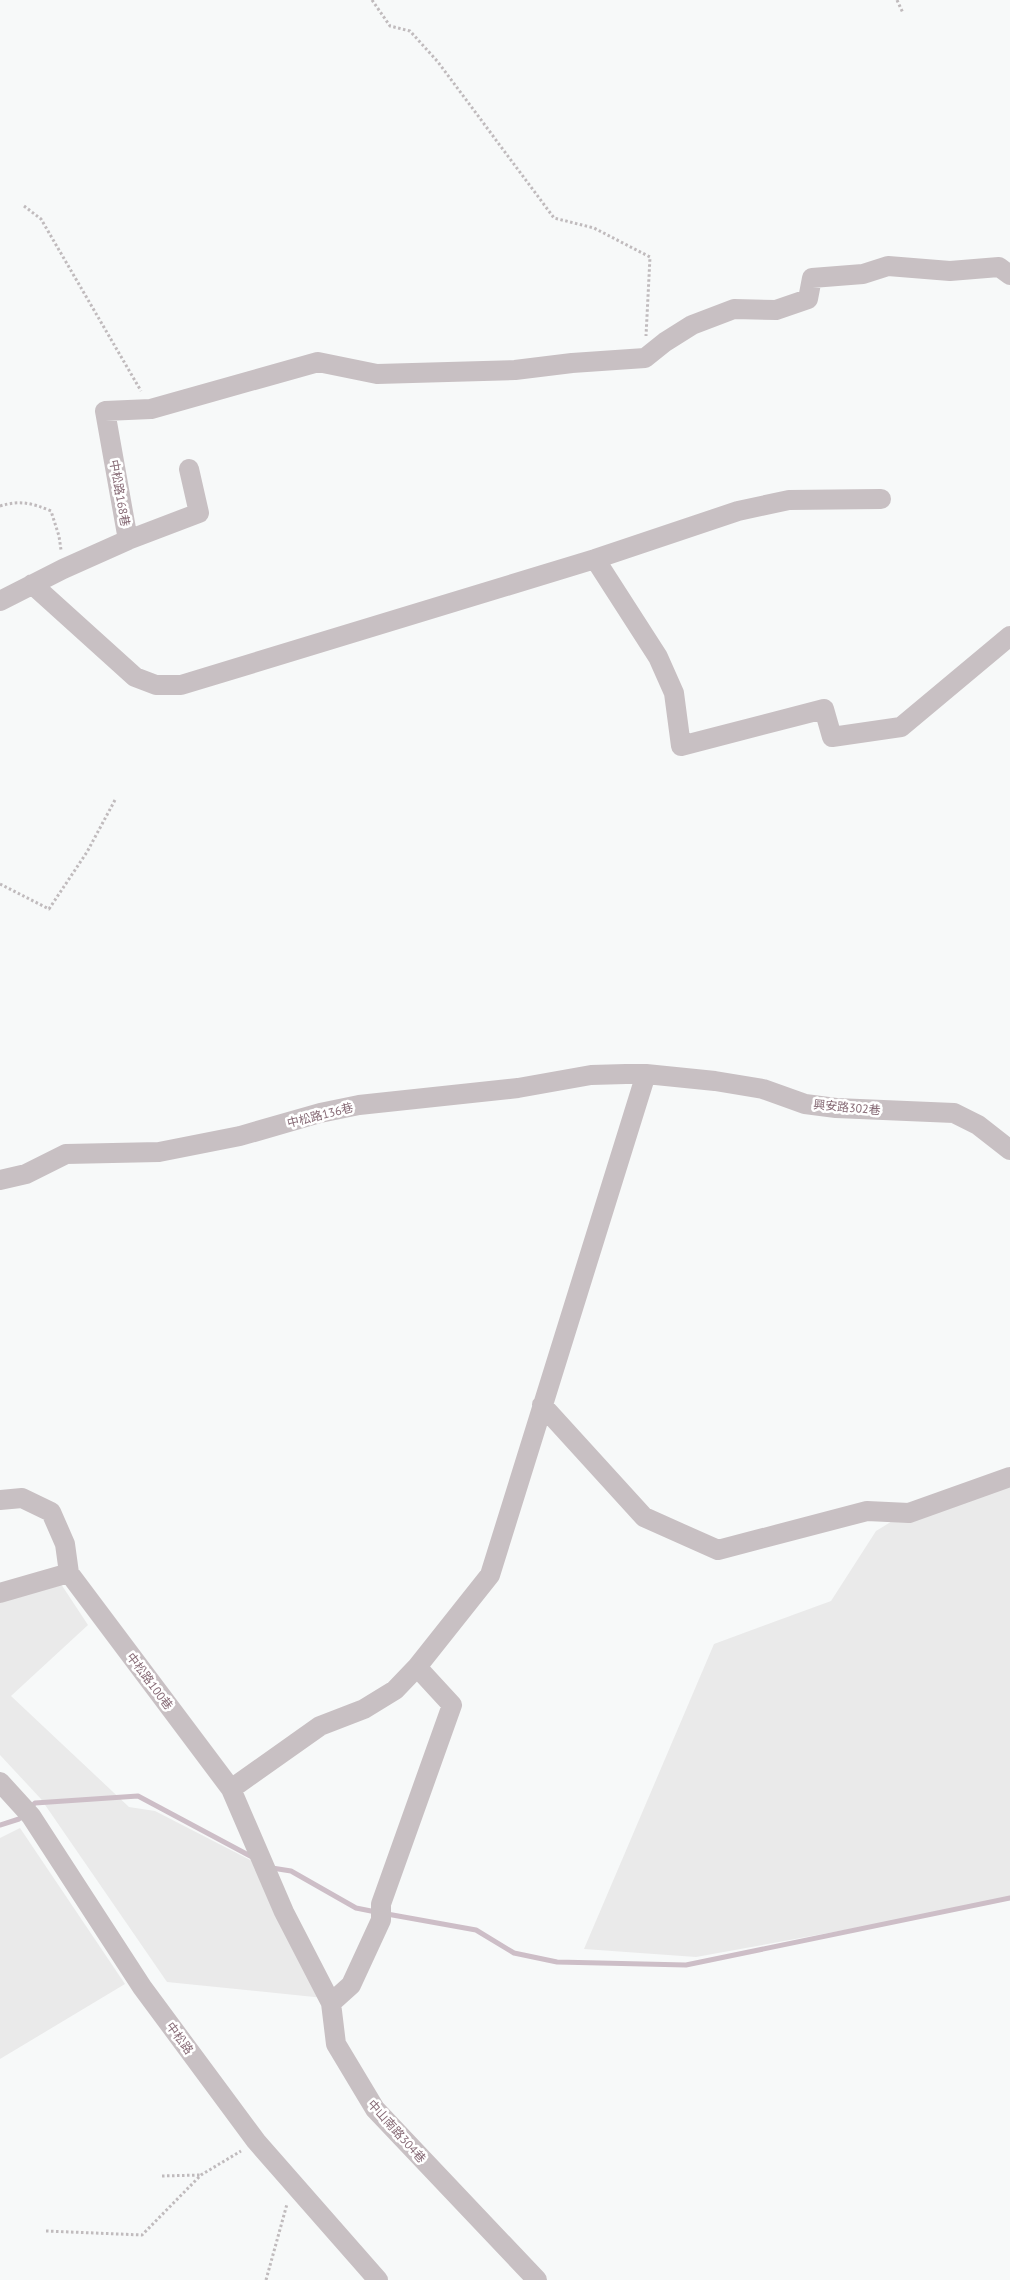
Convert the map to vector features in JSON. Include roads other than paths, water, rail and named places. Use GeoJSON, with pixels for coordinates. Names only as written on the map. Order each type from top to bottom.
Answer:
{"type":"FeatureCollection","features":[{"type":"Feature","properties":{"kind":"street","name":"中松路168巷"},"geometry":{"type":"LineString","coordinates":[[0,601],[63,569],[128,540],[105,412],[151,409],[318,362],[377,374],[516,370],[572,363],[645,358],[665,342],[692,325],[734,309],[776,310],[808,299],[812,278],[863,274],[888,266],[950,271],[999,267],[1010,275]]}},
{"type":"Feature","properties":{"kind":"street"},"geometry":{"type":"LineString","coordinates":[[128,540],[199,513],[188,469]]}},
{"type":"Feature","properties":{"kind":"street"},"geometry":{"type":"LineString","coordinates":[[32,584],[135,677],[156,685],[181,685],[595,559],[738,512],[788,500],[881,499]]}},
{"type":"Feature","properties":{"kind":"street"},"geometry":{"type":"LineString","coordinates":[[595,559],[658,657],[674,693],[681,746],[824,709],[832,737],[902,727],[1010,636]]}},
{"type":"Feature","properties":{"kind":"street"},"geometry":{"type":"LineString","coordinates":[[231,1789],[320,1726],[364,1709],[395,1690],[416,1667],[490,1575],[646,1074]]}},
{"type":"Feature","properties":{"kind":"street","name":"興安路302巷"},"geometry":{"type":"LineString","coordinates":[[646,1074],[715,1081],[763,1089],[805,1104],[836,1108],[954,1113],[978,1125],[1010,1150]]}},
{"type":"Feature","properties":{"kind":"street","name":"中松路136巷"},"geometry":{"type":"LineString","coordinates":[[0,1180],[26,1174],[66,1154],[159,1152],[240,1136],[320,1113],[359,1105],[518,1088],[591,1075],[646,1074]]}},
{"type":"Feature","properties":{"kind":"street"},"geometry":{"type":"LineString","coordinates":[[542,1405],[644,1517],[718,1550],[867,1511],[909,1513],[1010,1477]]}},
{"type":"Feature","properties":{"kind":"street","name":"中松路100巷"},"geometry":{"type":"LineString","coordinates":[[0,1500],[22,1498],[51,1512],[65,1544],[69,1573],[231,1789]]}},
{"type":"Feature","properties":{"kind":"street"},"geometry":{"type":"LineString","coordinates":[[0,1594],[69,1573]]}},
{"type":"Feature","properties":{"kind":"street"},"geometry":{"type":"LineString","coordinates":[[331,2003],[351,1985],[381,1920],[381,1904],[452,1705],[416,1667]]}},
{"type":"Feature","properties":{"kind":"street","name":"中松路"},"geometry":{"type":"LineString","coordinates":[[0,1782],[31,1816],[142,1987],[256,2141],[378,2280]]}},
{"type":"Feature","properties":{"kind":"street","name":"中山南路304巷"},"geometry":{"type":"LineString","coordinates":[[231,1789],[284,1912],[331,2003],[336,2044],[374,2109],[537,2280]]}},
{"type":"Feature","properties":{"kind":"waterway"},"geometry":{"type":"LineString","coordinates":[[30,1808],[35,1803],[138,1796],[254,1858]]}},
{"type":"Feature","properties":{"kind":"waterway"},"geometry":{"type":"LineString","coordinates":[[0,1825],[19,1819],[24,1814]]}},
{"type":"Feature","properties":{"kind":"waterway"},"geometry":{"type":"LineString","coordinates":[[272,1868],[291,1871],[356,1908],[376,1912]]}},
{"type":"Feature","properties":{"kind":"waterway"},"geometry":{"type":"LineString","coordinates":[[387,1914],[476,1930],[514,1953],[557,1962],[686,1965],[1010,1898]]}}]}
